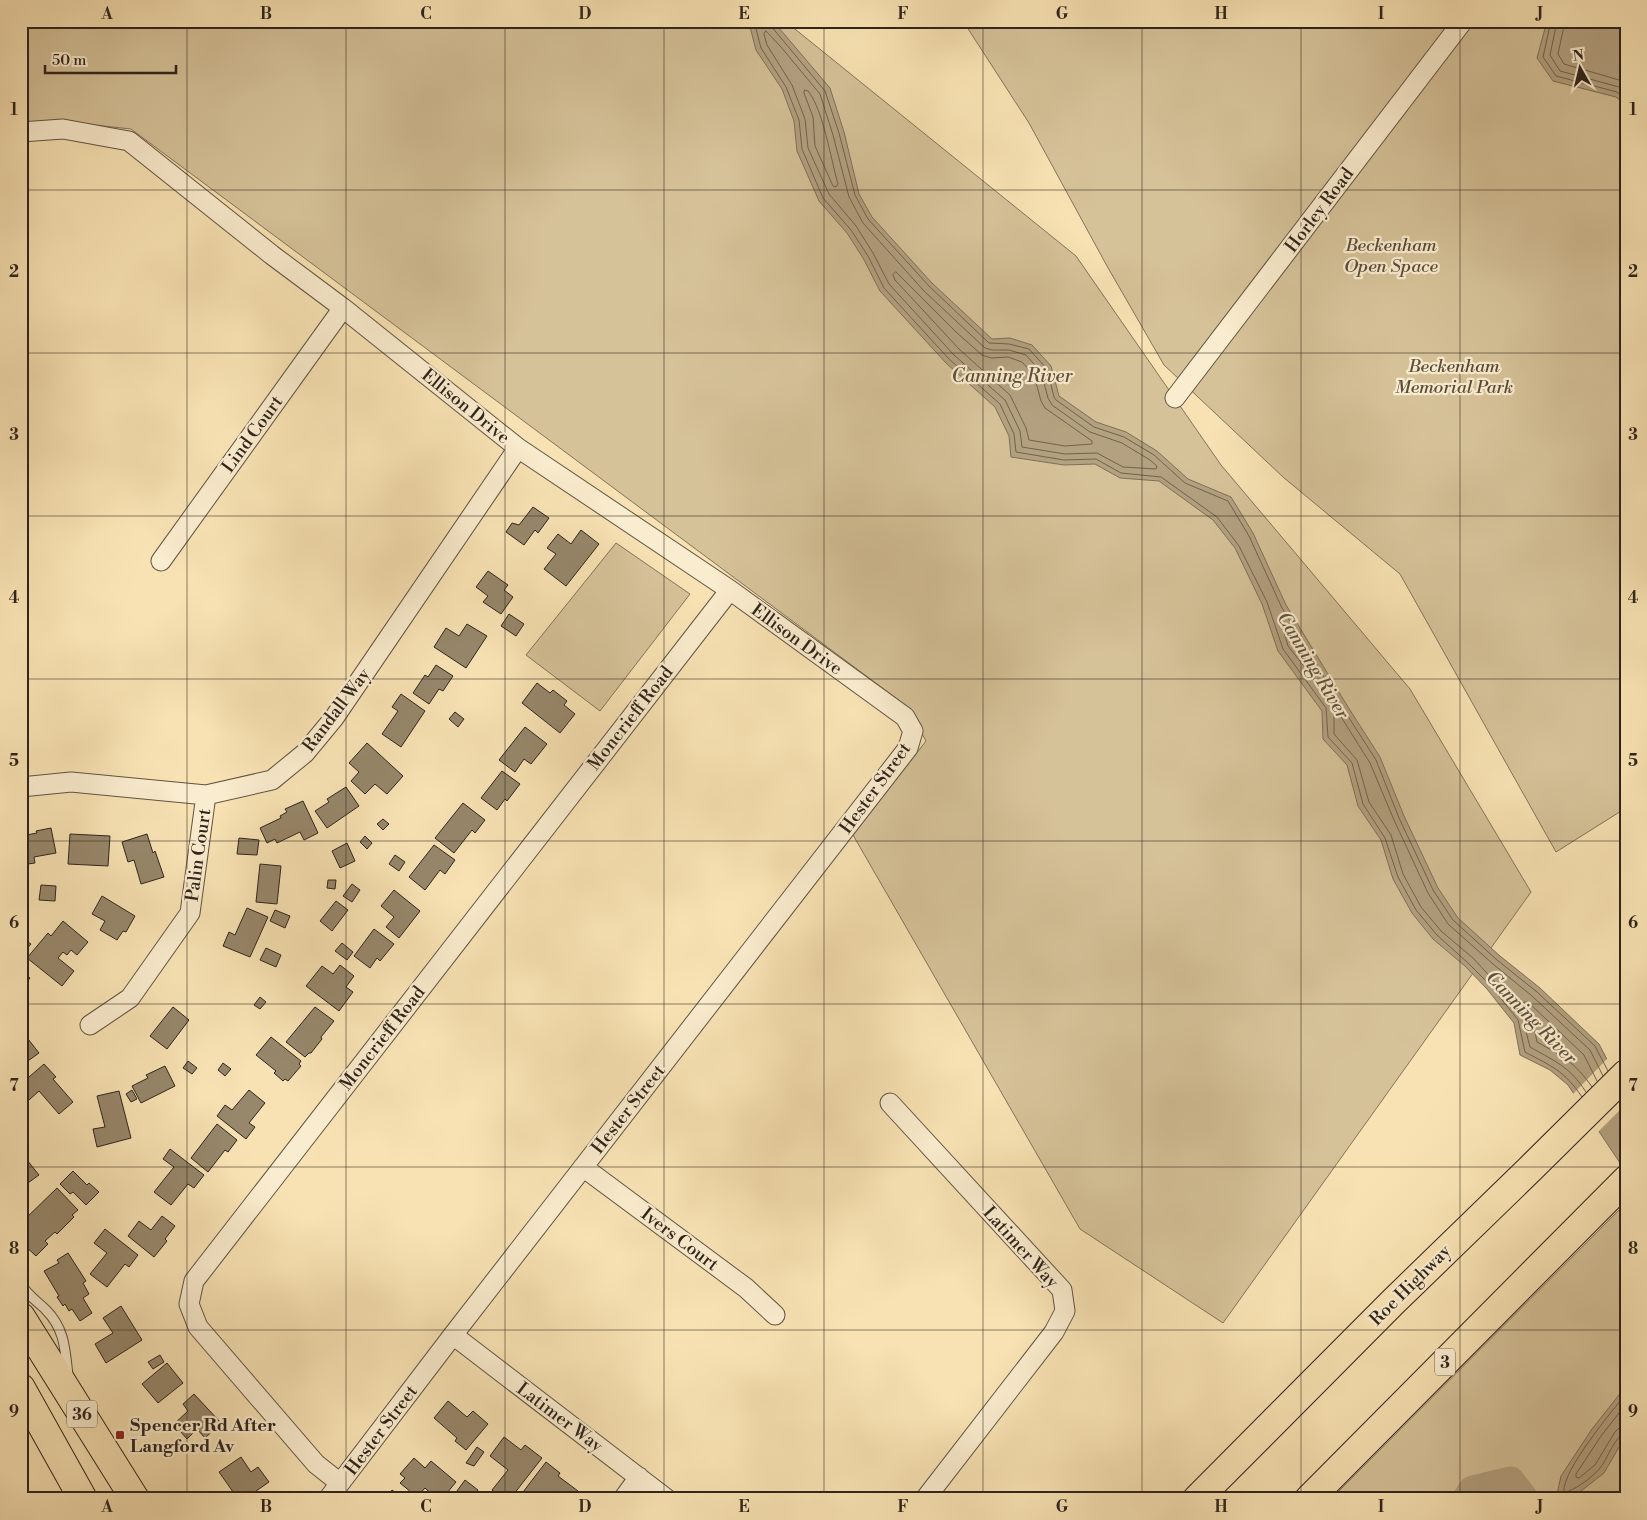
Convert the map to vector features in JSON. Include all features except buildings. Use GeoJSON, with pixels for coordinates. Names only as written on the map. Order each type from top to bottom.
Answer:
{"type":"FeatureCollection","features":[{"type":"Feature","properties":{"kind":"main road","name":"Roe Highway"},"geometry":{"type":"LineString","coordinates":[[1197,1499],[1393,1302],[1626,1074]]}},
{"type":"Feature","properties":{"kind":"main road","name":"3"},"geometry":{"type":"LineString","coordinates":[[1309,1499],[1626,1180]]}},
{"type":"Feature","properties":{"kind":"main road","name":"36"},"geometry":{"type":"LineString","coordinates":[[21,1317],[135,1499]]}},
{"type":"Feature","properties":{"kind":"main road","name":"36"},"geometry":{"type":"LineString","coordinates":[[21,1388],[83,1499]]}},
{"type":"Feature","properties":{"kind":"main road"},"geometry":{"type":"LineString","coordinates":[[21,1420],[67,1499]]}},
{"type":"Feature","properties":{"kind":"street","name":"Horley Road"},"geometry":{"type":"LineString","coordinates":[[1175,398],[1463,21]]}},
{"type":"Feature","properties":{"kind":"street","name":"Ellison Drive"},"geometry":{"type":"LineString","coordinates":[[21,132],[63,129],[129,141],[518,448],[730,590],[905,717]]}},
{"type":"Feature","properties":{"kind":"street","name":"Lind Court"},"geometry":{"type":"LineString","coordinates":[[161,561],[343,308]]}},
{"type":"Feature","properties":{"kind":"street","name":"Randall Way"},"geometry":{"type":"LineString","coordinates":[[22,784],[71,782],[206,795],[272,780],[305,753],[334,718],[518,448]]}},
{"type":"Feature","properties":{"kind":"street","name":"Moncrieff Road"},"geometry":{"type":"LineString","coordinates":[[340,1483],[316,1464],[198,1327],[189,1304],[194,1281],[730,590]]}},
{"type":"Feature","properties":{"kind":"street","name":"Hester Street"},"geometry":{"type":"LineString","coordinates":[[328,1499],[908,748],[913,731],[905,717]]}},
{"type":"Feature","properties":{"kind":"street","name":"Palin Court"},"geometry":{"type":"LineString","coordinates":[[90,1025],[130,998],[190,913],[206,795]]}},
{"type":"Feature","properties":{"kind":"street","name":"Latimer Way"},"geometry":{"type":"LineString","coordinates":[[890,1103],[1062,1290],[1065,1311],[1054,1332],[925,1499]]}},
{"type":"Feature","properties":{"kind":"street","name":"Ivers Court"},"geometry":{"type":"LineString","coordinates":[[584,1167],[746,1288],[775,1315]]}},
{"type":"Feature","properties":{"kind":"street","name":"Latimer Way"},"geometry":{"type":"LineString","coordinates":[[453,1335],[667,1499]]}},
{"type":"Feature","properties":{"kind":"street"},"geometry":{"type":"LineString","coordinates":[[623,1499],[639,1477]]}},
{"type":"Feature","properties":{"kind":"lane"},"geometry":{"type":"LineString","coordinates":[[21,1284],[30,1297],[58,1323],[63,1340],[73,1399]]}},
{"type":"Feature","properties":{"kind":"green space"},"geometry":{"type":"Polygon","coordinates":[[[21,21],[785,21],[1076,256],[1221,465],[1410,689],[1531,892],[1223,1323],[1080,1229],[853,835],[926,741],[908,707],[131,129],[66,122],[21,125],[21,21]]]}},
{"type":"Feature","properties":{"kind":"green space","name":"Beckenham Open Space"},"geometry":{"type":"Polygon","coordinates":[[[963,21],[1626,21],[1626,808],[1556,852],[1400,574],[1283,477],[1164,365],[1107,266],[1029,123],[963,21]]]}},
{"type":"Feature","properties":{"kind":"green space"},"geometry":{"type":"Polygon","coordinates":[[[616,543],[690,594],[600,711],[526,655],[616,543]]]}},
{"type":"Feature","properties":{"kind":"green space"},"geometry":{"type":"Polygon","coordinates":[[[1626,1203],[1626,1499],[1331,1499],[1626,1203]]]}},
{"type":"Feature","properties":{"kind":"water","name":"Canning River"},"geometry":{"type":"Polygon","coordinates":[[[747,21],[773,21],[830,88],[844,132],[859,194],[872,217],[932,283],[992,339],[1010,338],[1032,345],[1051,366],[1059,396],[1096,422],[1126,432],[1157,451],[1188,479],[1231,497],[1253,533],[1286,605],[1380,757],[1404,816],[1438,888],[1458,918],[1500,956],[1540,988],[1599,1044],[1626,1096],[1626,1172],[1568,1085],[1550,1070],[1520,1055],[1514,1023],[1487,989],[1465,966],[1433,939],[1412,913],[1393,879],[1381,840],[1358,806],[1347,765],[1323,739],[1322,711],[1278,651],[1262,604],[1235,548],[1213,520],[1159,481],[1120,478],[1095,464],[1064,465],[1011,457],[1009,436],[995,407],[946,363],[880,291],[863,258],[847,233],[819,201],[797,151],[794,121],[782,89],[756,50],[747,21]]]}},
{"type":"Feature","properties":{"kind":"water"},"geometry":{"type":"Polygon","coordinates":[[[1547,21],[1626,21],[1626,105],[1616,97],[1553,81],[1537,58],[1547,21]]]}},
{"type":"Feature","properties":{"kind":"water"},"geometry":{"type":"Polygon","coordinates":[[[1626,1386],[1626,1435],[1604,1473],[1581,1491],[1565,1499],[1556,1499],[1561,1476],[1592,1429],[1626,1386]]]}},
{"type":"Feature","properties":{"kind":"pier"},"geometry":{"type":"Polygon","coordinates":[[[1609,1057],[1626,1090],[1626,1104],[1597,1133],[1572,1095],[1609,1057]]]}},
{"type":"Feature","properties":{"kind":"waterway","name":"Canning River"},"geometry":{"type":"LineString","coordinates":[[1468,1499],[1473,1491],[1510,1482],[1523,1499]]}},
{"type":"Feature","properties":{"kind":"place","name":"Spencer Rd After Langford Av"},"geometry":{"type":"Point","coordinates":[120,1435]}},
{"type":"Feature","properties":{"kind":"park label","name":"Beckenham Memorial Park"},"geometry":{"type":"Point","coordinates":[1454,376]}}]}
